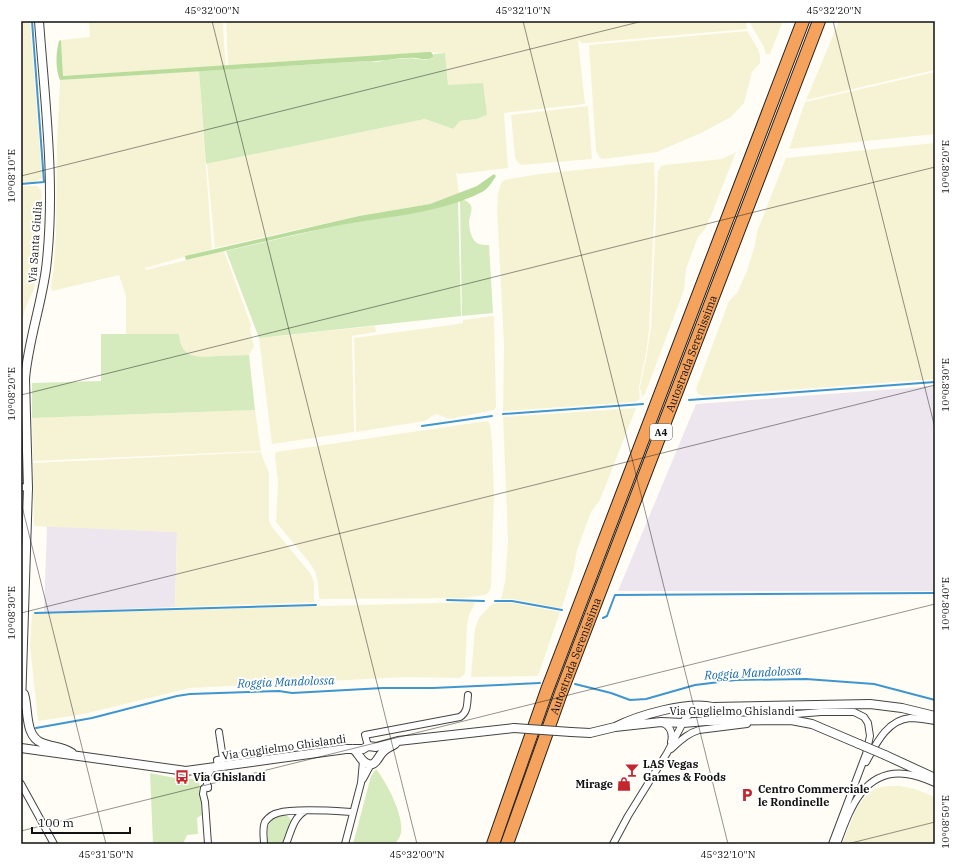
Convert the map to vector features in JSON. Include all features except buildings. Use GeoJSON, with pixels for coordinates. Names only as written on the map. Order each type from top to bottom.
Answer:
{"type":"FeatureCollection","features":[{"type":"Feature","properties":{"kind":"highway","name":"Autostrada Serenissima"},"geometry":{"type":"LineString","coordinates":[[493,844],[553,675],[803,21]]}},
{"type":"Feature","properties":{"kind":"highway","name":"Autostrada Serenissima"},"geometry":{"type":"LineString","coordinates":[[507,844],[564,685],[819,21]]}},
{"type":"Feature","properties":{"kind":"highway"},"geometry":{"type":"LineString","coordinates":[[488,844],[499,825]]}},
{"type":"Feature","properties":{"kind":"highway"},"geometry":{"type":"LineString","coordinates":[[511,844],[512,828]]}},
{"type":"Feature","properties":{"kind":"street","name":"Via Santa Giulia"},"geometry":{"type":"LineString","coordinates":[[21,705],[24,379],[26,361],[46,268],[50,195],[48,140],[39,21]]}},
{"type":"Feature","properties":{"kind":"street","name":"Via Guglielmo Ghislandi"},"geometry":{"type":"LineString","coordinates":[[22,688],[30,729],[35,738],[43,743],[66,749],[78,756]]}},
{"type":"Feature","properties":{"kind":"street","name":"Via Guglielmo Ghislandi"},"geometry":{"type":"LineString","coordinates":[[369,752],[379,759],[376,763],[367,764],[369,752],[365,735],[460,717],[465,714],[467,709],[468,695]]}},
{"type":"Feature","properties":{"kind":"street","name":"Via Guglielmo Ghislandi"},"geometry":{"type":"LineString","coordinates":[[615,727],[626,722],[673,709],[698,705],[713,707],[870,704],[902,708],[935,716]]}},
{"type":"Feature","properties":{"kind":"street"},"geometry":{"type":"LineString","coordinates":[[614,844],[628,816],[667,753],[686,717],[694,711],[713,707]]}},
{"type":"Feature","properties":{"kind":"street"},"geometry":{"type":"LineString","coordinates":[[694,711],[693,717],[696,721]]}},
{"type":"Feature","properties":{"kind":"street"},"geometry":{"type":"LineString","coordinates":[[740,720],[847,711],[858,713],[864,717],[868,723],[870,736],[866,754],[832,844]]}},
{"type":"Feature","properties":{"kind":"street"},"geometry":{"type":"LineString","coordinates":[[856,783],[870,755],[890,727],[898,721],[906,719],[917,718],[935,721]]}},
{"type":"Feature","properties":{"kind":"street","name":"Via Guglielmo Ghislandi"},"geometry":{"type":"LineString","coordinates":[[21,748],[186,771],[346,748],[369,752],[390,747],[407,740],[514,728],[590,733],[615,727],[660,722],[683,723],[696,721],[740,720],[796,721],[812,724],[935,778]]}},
{"type":"Feature","properties":{"kind":"street"},"geometry":{"type":"LineString","coordinates":[[667,753],[684,737],[699,730],[780,721]]}},
{"type":"Feature","properties":{"kind":"street"},"geometry":{"type":"LineString","coordinates":[[660,722],[668,725],[671,731],[672,741],[667,753]]}},
{"type":"Feature","properties":{"kind":"street","name":"Via Guglielmo Ghislandi"},"geometry":{"type":"LineString","coordinates":[[219,732],[223,759]]}},
{"type":"Feature","properties":{"kind":"street"},"geometry":{"type":"LineString","coordinates":[[345,844],[369,752]]}},
{"type":"Feature","properties":{"kind":"street","name":"Via Guglielmo Ghislandi"},"geometry":{"type":"LineString","coordinates":[[215,767],[217,760],[248,755]]}},
{"type":"Feature","properties":{"kind":"street"},"geometry":{"type":"LineString","coordinates":[[361,783],[371,764]]}},
{"type":"Feature","properties":{"kind":"street"},"geometry":{"type":"LineString","coordinates":[[208,844],[204,790],[205,787],[208,786],[206,778],[215,767]]}},
{"type":"Feature","properties":{"kind":"street"},"geometry":{"type":"LineString","coordinates":[[837,844],[857,798],[873,781],[886,776],[905,774],[935,783]]}},
{"type":"Feature","properties":{"kind":"street"},"geometry":{"type":"LineString","coordinates":[[21,785],[54,844]]}},
{"type":"Feature","properties":{"kind":"street"},"geometry":{"type":"LineString","coordinates":[[264,844],[264,828],[266,822],[269,817],[278,813],[305,811],[353,812]]}},
{"type":"Feature","properties":{"kind":"street"},"geometry":{"type":"LineString","coordinates":[[286,844],[294,822],[298,816],[305,811]]}},
{"type":"Feature","properties":{"kind":"street"},"geometry":{"type":"LineString","coordinates":[[286,812],[293,818],[294,822]]}},
{"type":"Feature","properties":{"kind":"shaded area"},"geometry":{"type":"Polygon","coordinates":[[[21,21],[30,21],[42,178],[35,182],[21,183],[21,21]]]}},
{"type":"Feature","properties":{"kind":"shaded area"},"geometry":{"type":"Polygon","coordinates":[[[89,21],[223,21],[226,66],[63,76],[61,40],[90,37],[89,21]]]}},
{"type":"Feature","properties":{"kind":"shaded area"},"geometry":{"type":"Polygon","coordinates":[[[226,21],[746,21],[747,29],[587,43],[582,43],[578,40],[585,104],[504,113],[508,168],[458,174],[456,172],[459,194],[430,204],[359,216],[215,248],[207,164],[425,119],[452,129],[460,121],[476,119],[448,85],[445,53],[427,52],[228,66],[226,21]]]}},
{"type":"Feature","properties":{"kind":"shaded area"},"geometry":{"type":"Polygon","coordinates":[[[751,21],[783,21],[770,54],[766,54],[764,47],[751,25],[751,21]]]}},
{"type":"Feature","properties":{"kind":"shaded area"},"geometry":{"type":"Polygon","coordinates":[[[839,21],[935,21],[935,70],[806,100],[839,21]]]}},
{"type":"Feature","properties":{"kind":"shaded area"},"geometry":{"type":"Polygon","coordinates":[[[747,31],[758,49],[760,63],[752,72],[744,103],[731,117],[701,133],[657,152],[604,159],[600,158],[596,151],[589,45],[747,31]]]}},
{"type":"Feature","properties":{"kind":"shaded area"},"geometry":{"type":"Polygon","coordinates":[[[199,71],[212,249],[145,268],[146,270],[224,251],[251,325],[250,329],[254,346],[249,355],[195,357],[183,350],[180,343],[179,334],[126,334],[126,296],[119,275],[52,291],[51,287],[56,230],[57,144],[60,80],[199,71]]]}},
{"type":"Feature","properties":{"kind":"shaded area"},"geometry":{"type":"Polygon","coordinates":[[[935,72],[935,134],[789,149],[805,102],[935,72]]]}},
{"type":"Feature","properties":{"kind":"shaded area"},"geometry":{"type":"Polygon","coordinates":[[[588,106],[592,159],[521,165],[517,161],[515,157],[511,115],[588,106]]]}},
{"type":"Feature","properties":{"kind":"shaded area"},"geometry":{"type":"Polygon","coordinates":[[[935,143],[935,379],[704,396],[698,394],[696,389],[729,301],[737,293],[747,271],[755,245],[757,232],[786,158],[935,143]]]}},
{"type":"Feature","properties":{"kind":"shaded area"},"geometry":{"type":"Polygon","coordinates":[[[736,152],[706,228],[698,237],[686,269],[684,290],[645,394],[642,397],[640,387],[651,328],[658,171],[661,166],[665,165],[722,159],[736,152]]]}},
{"type":"Feature","properties":{"kind":"shaded area"},"geometry":{"type":"Polygon","coordinates":[[[654,162],[655,195],[649,330],[639,387],[640,399],[635,402],[503,411],[504,345],[497,208],[498,194],[501,183],[504,180],[540,174],[654,162]]]}},
{"type":"Feature","properties":{"kind":"shaded area"},"geometry":{"type":"Polygon","coordinates":[[[21,186],[37,186],[41,190],[42,194],[34,289],[26,306],[21,324],[21,186]]]}},
{"type":"Feature","properties":{"kind":"shaded area"},"geometry":{"type":"Polygon","coordinates":[[[493,316],[496,407],[494,410],[449,419],[437,414],[425,421],[356,432],[354,338],[451,325],[463,323],[463,320],[493,316]]]}},
{"type":"Feature","properties":{"kind":"shaded area"},"geometry":{"type":"Polygon","coordinates":[[[375,326],[376,332],[352,336],[354,432],[272,444],[259,338],[375,326]]]}},
{"type":"Feature","properties":{"kind":"shaded area"},"geometry":{"type":"Polygon","coordinates":[[[935,386],[935,591],[618,591],[696,404],[935,386]]]}},
{"type":"Feature","properties":{"kind":"shaded area"},"geometry":{"type":"Polygon","coordinates":[[[636,408],[600,500],[591,512],[577,550],[573,572],[562,607],[559,608],[513,599],[501,599],[505,582],[508,540],[503,417],[636,408]]]}},
{"type":"Feature","properties":{"kind":"shaded area"},"geometry":{"type":"Polygon","coordinates":[[[255,410],[261,451],[33,461],[32,418],[255,410]]]}},
{"type":"Feature","properties":{"kind":"shaded area"},"geometry":{"type":"Polygon","coordinates":[[[487,421],[490,424],[492,442],[494,495],[491,587],[489,592],[485,595],[463,598],[320,599],[315,571],[276,522],[278,483],[276,452],[487,421]]]}},
{"type":"Feature","properties":{"kind":"shaded area"},"geometry":{"type":"Polygon","coordinates":[[[261,452],[269,472],[269,521],[272,527],[310,573],[314,582],[314,602],[175,607],[177,532],[34,526],[33,463],[261,452]]]}},
{"type":"Feature","properties":{"kind":"shaded area"},"geometry":{"type":"Polygon","coordinates":[[[47,526],[177,532],[175,607],[44,612],[47,526]]]}},
{"type":"Feature","properties":{"kind":"shaded area"},"geometry":{"type":"Polygon","coordinates":[[[474,602],[475,604],[469,615],[467,625],[465,674],[460,678],[406,677],[190,688],[84,714],[38,721],[30,646],[32,614],[474,602]]]}},
{"type":"Feature","properties":{"kind":"shaded area"},"geometry":{"type":"Polygon","coordinates":[[[512,603],[560,612],[538,676],[471,677],[475,629],[479,618],[484,612],[492,604],[512,603]]]}},
{"type":"Feature","properties":{"kind":"shaded area"},"geometry":{"type":"Polygon","coordinates":[[[890,786],[915,789],[935,797],[935,844],[842,844],[856,809],[864,798],[871,791],[880,787],[890,786]]]}},
{"type":"Feature","properties":{"kind":"green space"},"geometry":{"type":"Polygon","coordinates":[[[61,40],[63,76],[427,52],[431,52],[434,56],[430,59],[405,58],[60,80],[56,60],[59,41],[61,40]]]}},
{"type":"Feature","properties":{"kind":"green space"},"geometry":{"type":"Polygon","coordinates":[[[445,53],[448,85],[483,83],[487,115],[476,119],[460,121],[453,129],[425,119],[206,164],[199,71],[368,61],[377,62],[410,58],[426,60],[434,56],[434,54],[445,53]]]}},
{"type":"Feature","properties":{"kind":"green space"},"geometry":{"type":"Polygon","coordinates":[[[494,174],[496,176],[490,185],[482,192],[466,199],[431,210],[322,229],[186,260],[185,256],[359,216],[430,204],[477,186],[494,174]]]}},
{"type":"Feature","properties":{"kind":"green space"},"geometry":{"type":"Polygon","coordinates":[[[460,200],[466,201],[471,206],[472,210],[469,225],[474,241],[479,244],[489,245],[493,313],[462,316],[460,200]]]}},
{"type":"Feature","properties":{"kind":"green space"},"geometry":{"type":"Polygon","coordinates":[[[458,201],[461,316],[259,338],[226,251],[339,225],[429,210],[458,201]]]}},
{"type":"Feature","properties":{"kind":"green space"},"geometry":{"type":"Polygon","coordinates":[[[101,334],[179,334],[183,349],[192,355],[204,357],[249,355],[255,410],[32,418],[32,383],[101,381],[101,334]]]}},
{"type":"Feature","properties":{"kind":"green space"},"geometry":{"type":"Polygon","coordinates":[[[376,769],[385,782],[394,800],[400,817],[401,833],[395,844],[353,844],[371,776],[376,769]]]}},
{"type":"Feature","properties":{"kind":"green space"},"geometry":{"type":"Polygon","coordinates":[[[150,773],[180,779],[180,781],[185,782],[186,779],[199,779],[202,815],[197,818],[198,834],[187,835],[183,844],[153,844],[150,773]]]}},
{"type":"Feature","properties":{"kind":"green space"},"geometry":{"type":"Polygon","coordinates":[[[282,815],[288,816],[291,821],[282,844],[268,844],[268,830],[270,822],[282,815]]]}},
{"type":"Feature","properties":{"kind":"waterway"},"geometry":{"type":"LineString","coordinates":[[21,184],[44,182],[32,21]]}},
{"type":"Feature","properties":{"kind":"waterway"},"geometry":{"type":"LineString","coordinates":[[689,400],[935,382]]}},
{"type":"Feature","properties":{"kind":"waterway"},"geometry":{"type":"LineString","coordinates":[[503,414],[643,404]]}},
{"type":"Feature","properties":{"kind":"waterway"},"geometry":{"type":"LineString","coordinates":[[422,426],[492,416]]}},
{"type":"Feature","properties":{"kind":"waterway"},"geometry":{"type":"LineString","coordinates":[[603,618],[607,616],[615,595],[935,593]]}},
{"type":"Feature","properties":{"kind":"waterway"},"geometry":{"type":"LineString","coordinates":[[447,600],[484,601]]}},
{"type":"Feature","properties":{"kind":"waterway"},"geometry":{"type":"LineString","coordinates":[[495,601],[512,601],[562,610]]}},
{"type":"Feature","properties":{"kind":"waterway"},"geometry":{"type":"LineString","coordinates":[[35,613],[316,605]]}},
{"type":"Feature","properties":{"kind":"waterway","name":"Roggia Mandolossa"},"geometry":{"type":"LineString","coordinates":[[575,684],[611,693],[630,700],[646,699],[695,685],[736,680],[806,679],[874,684],[935,700]]}},
{"type":"Feature","properties":{"kind":"waterway","name":"Roggia Mandolossa"},"geometry":{"type":"LineString","coordinates":[[36,728],[92,718],[190,694],[279,691],[292,693],[383,688],[433,688],[540,683]]}},
{"type":"Feature","properties":{"kind":"place","name":"LAS Vegas Games & Foods"},"geometry":{"type":"Point","coordinates":[632,770]}},
{"type":"Feature","properties":{"kind":"place","name":"Via Ghislandi"},"geometry":{"type":"Point","coordinates":[182,777]}},
{"type":"Feature","properties":{"kind":"place","name":"Mirage"},"geometry":{"type":"Point","coordinates":[624,784]}},
{"type":"Feature","properties":{"kind":"place","name":"Centro Commerciale le Rondinelle"},"geometry":{"type":"Point","coordinates":[747,795]}}]}
